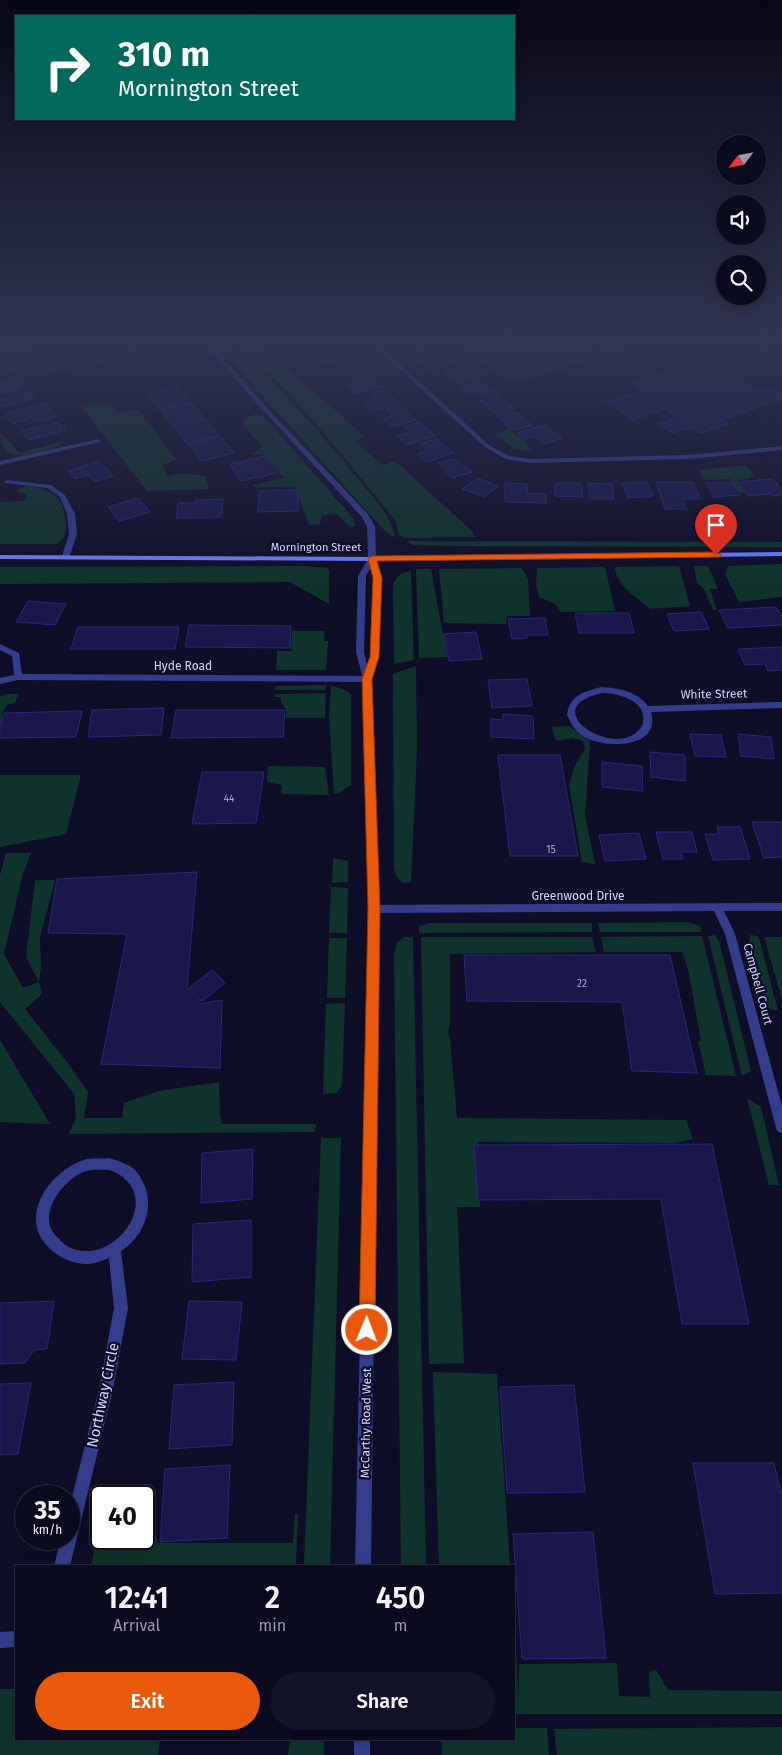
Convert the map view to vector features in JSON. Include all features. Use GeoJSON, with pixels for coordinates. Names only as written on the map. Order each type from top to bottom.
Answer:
{"type":"FeatureCollection","features":[{"type":"Feature","properties":{"kind":"main road","name":"Mornington Street"},"geometry":{"type":"LineString","coordinates":[[0,557],[372,559],[782,554]]}},
{"type":"Feature","properties":{"kind":"street"},"geometry":{"type":"LineString","coordinates":[[277,422],[364,515],[371,526],[372,559]]}},
{"type":"Feature","properties":{"kind":"street"},"geometry":{"type":"LineString","coordinates":[[460,422],[487,446],[507,458],[531,461],[691,458],[752,453],[782,448]]}},
{"type":"Feature","properties":{"kind":"street"},"geometry":{"type":"LineString","coordinates":[[0,463],[21,460],[98,441]]}},
{"type":"Feature","properties":{"kind":"street"},"geometry":{"type":"LineString","coordinates":[[7,482],[49,486],[63,496],[71,514],[73,534],[66,556]]}},
{"type":"Feature","properties":{"kind":"street","name":"McCarthy Road West"},"geometry":{"type":"LineString","coordinates":[[367,679],[374,657],[378,578],[372,559]]}},
{"type":"Feature","properties":{"kind":"street","name":"McCarthy Road West"},"geometry":{"type":"LineString","coordinates":[[364,1565],[374,909],[367,679],[360,652],[362,576],[372,559]]}},
{"type":"Feature","properties":{"kind":"street"},"geometry":{"type":"LineString","coordinates":[[0,647],[16,655],[18,677]]}},
{"type":"Feature","properties":{"kind":"street","name":"Hyde Road"},"geometry":{"type":"LineString","coordinates":[[0,681],[18,677],[367,679]]}},
{"type":"Feature","properties":{"kind":"street"},"geometry":{"type":"LineString","coordinates":[[601,690],[614,690],[627,694],[638,700],[646,709],[649,717],[648,726],[644,732],[636,738],[613,742],[595,739],[583,733],[573,723],[570,710],[577,699],[588,692],[601,690]]}},
{"type":"Feature","properties":{"kind":"street","name":"White Street"},"geometry":{"type":"LineString","coordinates":[[646,709],[678,706],[782,705]]}},
{"type":"Feature","properties":{"kind":"street","name":"Campbell Court"},"geometry":{"type":"LineString","coordinates":[[717,908],[730,934],[782,1128]]}},
{"type":"Feature","properties":{"kind":"street","name":"Greenwood Drive"},"geometry":{"type":"LineString","coordinates":[[374,909],[782,908]]}},
{"type":"Feature","properties":{"kind":"street"},"geometry":{"type":"LineString","coordinates":[[110,1164],[130,1173],[139,1185],[143,1200],[139,1222],[129,1238],[114,1250],[97,1257],[79,1258],[63,1253],[56,1248],[47,1236],[44,1214],[51,1192],[71,1172],[87,1165],[110,1164]]}},
{"type":"Feature","properties":{"kind":"street","name":"Northway Circle"},"geometry":{"type":"LineString","coordinates":[[62,1565],[106,1389],[121,1308],[114,1250]]}},
{"type":"Feature","properties":{"kind":"street"},"geometry":{"type":"LineString","coordinates":[[0,1640],[15,1639]]}},
{"type":"Feature","properties":{"kind":"street"},"geometry":{"type":"LineString","coordinates":[[362,1740],[362,1755]]}},
{"type":"Feature","properties":{"kind":"green space"},"geometry":{"type":"Polygon","coordinates":[[[93,422],[148,422],[176,459],[163,465],[167,476],[182,473],[205,476],[209,489],[147,491],[93,422]]]}},
{"type":"Feature","properties":{"kind":"green space"},"geometry":{"type":"Polygon","coordinates":[[[244,422],[268,422],[354,519],[355,527],[350,527],[337,514],[322,515],[320,524],[309,525],[295,487],[255,487],[253,485],[284,478],[263,454],[251,455],[262,447],[243,424],[244,422]]]}},
{"type":"Feature","properties":{"kind":"green space"},"geometry":{"type":"Polygon","coordinates":[[[287,422],[309,422],[380,506],[393,528],[395,536],[392,537],[287,422]]]}},
{"type":"Feature","properties":{"kind":"green space"},"geometry":{"type":"Polygon","coordinates":[[[314,422],[348,422],[365,437],[355,441],[382,465],[395,461],[472,531],[475,537],[404,538],[399,535],[396,521],[314,422]]]}},
{"type":"Feature","properties":{"kind":"green space"},"geometry":{"type":"Polygon","coordinates":[[[509,429],[525,441],[531,452],[512,448],[495,434],[509,429]]]}},
{"type":"Feature","properties":{"kind":"green space"},"geometry":{"type":"Polygon","coordinates":[[[0,432],[19,453],[61,442],[61,445],[32,454],[13,455],[6,451],[2,444],[0,432]]]}},
{"type":"Feature","properties":{"kind":"green space"},"geometry":{"type":"Polygon","coordinates":[[[746,465],[754,475],[749,479],[738,480],[744,492],[740,493],[730,479],[705,480],[698,470],[746,465]]]}},
{"type":"Feature","properties":{"kind":"green space"},"geometry":{"type":"Polygon","coordinates":[[[28,486],[45,490],[56,496],[63,507],[66,530],[64,537],[57,544],[0,544],[0,502],[24,501],[26,494],[17,492],[20,488],[28,486]]]}},
{"type":"Feature","properties":{"kind":"green space"},"geometry":{"type":"Polygon","coordinates":[[[407,541],[782,542],[782,547],[457,546],[412,545],[407,541]]]}},
{"type":"Feature","properties":{"kind":"green space"},"geometry":{"type":"Polygon","coordinates":[[[782,564],[782,597],[739,602],[725,574],[728,566],[782,564]]]}},
{"type":"Feature","properties":{"kind":"green space"},"geometry":{"type":"Polygon","coordinates":[[[305,566],[327,568],[329,571],[329,604],[290,582],[0,584],[0,567],[305,566]]]}},
{"type":"Feature","properties":{"kind":"green space"},"geometry":{"type":"Polygon","coordinates":[[[679,566],[690,606],[650,609],[623,585],[616,573],[615,567],[679,566]]]}},
{"type":"Feature","properties":{"kind":"green space"},"geometry":{"type":"Polygon","coordinates":[[[694,566],[708,566],[718,589],[710,589],[717,610],[713,610],[704,589],[697,583],[694,566]]]}},
{"type":"Feature","properties":{"kind":"green space"},"geometry":{"type":"Polygon","coordinates":[[[605,567],[615,611],[561,612],[555,604],[539,597],[536,585],[537,568],[605,567]]]}},
{"type":"Feature","properties":{"kind":"green space"},"geometry":{"type":"Polygon","coordinates":[[[522,568],[528,579],[530,616],[507,616],[506,624],[444,623],[439,569],[522,568]]]}},
{"type":"Feature","properties":{"kind":"green space"},"geometry":{"type":"Polygon","coordinates":[[[416,569],[431,569],[447,657],[419,658],[416,569]]]}},
{"type":"Feature","properties":{"kind":"green space"},"geometry":{"type":"Polygon","coordinates":[[[411,571],[414,660],[394,664],[393,584],[400,575],[411,571]]]}},
{"type":"Feature","properties":{"kind":"green space"},"geometry":{"type":"Polygon","coordinates":[[[292,631],[325,631],[324,641],[328,641],[326,670],[276,670],[277,651],[291,651],[292,631]]]}},
{"type":"Feature","properties":{"kind":"green space"},"geometry":{"type":"Polygon","coordinates":[[[416,666],[417,749],[411,882],[403,883],[397,877],[394,869],[393,674],[416,666]]]}},
{"type":"Feature","properties":{"kind":"green space"},"geometry":{"type":"Polygon","coordinates":[[[326,685],[326,690],[274,690],[276,686],[326,685]]]}},
{"type":"Feature","properties":{"kind":"green space"},"geometry":{"type":"Polygon","coordinates":[[[331,685],[347,691],[351,695],[351,785],[334,794],[329,716],[331,685]]]}},
{"type":"Feature","properties":{"kind":"green space"},"geometry":{"type":"Polygon","coordinates":[[[326,693],[325,718],[286,718],[286,709],[281,702],[281,697],[274,697],[275,694],[326,693]]]}},
{"type":"Feature","properties":{"kind":"green space"},"geometry":{"type":"Polygon","coordinates":[[[19,694],[15,703],[7,705],[3,711],[0,728],[0,696],[19,694]]]}},
{"type":"Feature","properties":{"kind":"green space"},"geometry":{"type":"Polygon","coordinates":[[[569,726],[590,741],[585,815],[595,864],[582,862],[569,785],[574,767],[585,749],[583,741],[573,738],[556,741],[552,727],[569,726]]]}},
{"type":"Feature","properties":{"kind":"green space"},"geometry":{"type":"Polygon","coordinates":[[[268,766],[325,767],[329,795],[281,794],[282,785],[267,782],[268,766]]]}},
{"type":"Feature","properties":{"kind":"green space"},"geometry":{"type":"Polygon","coordinates":[[[0,775],[81,775],[66,834],[0,847],[0,775]]]}},
{"type":"Feature","properties":{"kind":"green space"},"geometry":{"type":"Polygon","coordinates":[[[6,853],[31,853],[23,873],[4,954],[23,988],[39,982],[42,994],[25,1009],[88,1092],[84,1118],[122,1118],[124,1103],[159,1091],[219,1082],[222,1124],[316,1124],[315,1132],[69,1134],[76,1118],[74,1094],[0,1002],[0,875],[6,853]]]}},
{"type":"Feature","properties":{"kind":"green space"},"geometry":{"type":"Polygon","coordinates":[[[333,858],[348,861],[348,882],[332,883],[333,858]]]}},
{"type":"Feature","properties":{"kind":"green space"},"geometry":{"type":"Polygon","coordinates":[[[35,880],[55,880],[40,937],[41,967],[39,982],[26,957],[35,880]]]}},
{"type":"Feature","properties":{"kind":"green space"},"geometry":{"type":"Polygon","coordinates":[[[331,887],[348,888],[347,933],[329,933],[331,887]]]}},
{"type":"Feature","properties":{"kind":"green space"},"geometry":{"type":"Polygon","coordinates":[[[688,922],[700,926],[701,932],[600,932],[598,923],[688,922]]]}},
{"type":"Feature","properties":{"kind":"green space"},"geometry":{"type":"Polygon","coordinates":[[[429,923],[592,923],[592,932],[419,933],[419,926],[429,923]]]}},
{"type":"Feature","properties":{"kind":"green space"},"geometry":{"type":"Polygon","coordinates":[[[715,935],[719,941],[751,1071],[742,1076],[708,936],[715,935]]]}},
{"type":"Feature","properties":{"kind":"green space"},"geometry":{"type":"Polygon","coordinates":[[[750,935],[757,936],[760,941],[778,1011],[767,1008],[749,942],[750,935]]]}},
{"type":"Feature","properties":{"kind":"green space"},"geometry":{"type":"Polygon","coordinates":[[[702,936],[736,1076],[706,1075],[698,1041],[701,1041],[688,969],[682,952],[604,952],[601,937],[702,936]]]}},
{"type":"Feature","properties":{"kind":"green space"},"geometry":{"type":"Polygon","coordinates":[[[404,937],[413,937],[426,1565],[401,1565],[394,953],[397,943],[404,937]]]}},
{"type":"Feature","properties":{"kind":"green space"},"geometry":{"type":"Polygon","coordinates":[[[421,937],[592,937],[596,952],[450,954],[450,1023],[448,1032],[457,1118],[686,1120],[693,1139],[674,1143],[478,1142],[480,1207],[457,1207],[464,1363],[429,1364],[421,937]]]}},
{"type":"Feature","properties":{"kind":"green space"},"geometry":{"type":"Polygon","coordinates":[[[764,937],[782,937],[782,999],[764,937]]]}},
{"type":"Feature","properties":{"kind":"green space"},"geometry":{"type":"Polygon","coordinates":[[[329,938],[347,938],[345,998],[327,998],[329,938]]]}},
{"type":"Feature","properties":{"kind":"green space"},"geometry":{"type":"Polygon","coordinates":[[[345,1003],[342,1085],[337,1093],[323,1094],[326,1004],[345,1003]]]}},
{"type":"Feature","properties":{"kind":"green space"},"geometry":{"type":"Polygon","coordinates":[[[0,1040],[50,1124],[0,1122],[0,1040]]]}},
{"type":"Feature","properties":{"kind":"green space"},"geometry":{"type":"Polygon","coordinates":[[[747,1098],[761,1107],[779,1185],[769,1185],[747,1098]]]}},
{"type":"Feature","properties":{"kind":"green space"},"geometry":{"type":"Polygon","coordinates":[[[321,1138],[341,1138],[330,1565],[304,1565],[321,1138]]]}},
{"type":"Feature","properties":{"kind":"green space"},"geometry":{"type":"Polygon","coordinates":[[[433,1372],[497,1374],[510,1565],[439,1565],[433,1372]]]}},
{"type":"Feature","properties":{"kind":"green space"},"geometry":{"type":"Polygon","coordinates":[[[295,1514],[298,1514],[296,1565],[91,1565],[94,1550],[155,1550],[155,1536],[158,1543],[293,1543],[295,1514]]]}},
{"type":"Feature","properties":{"kind":"green space"},"geometry":{"type":"Polygon","coordinates":[[[515,1636],[519,1699],[519,1664],[617,1663],[619,1696],[650,1697],[649,1672],[656,1670],[668,1690],[782,1691],[782,1714],[515,1714],[515,1636]]]}},
{"type":"Feature","properties":{"kind":"green space"},"geometry":{"type":"Polygon","coordinates":[[[0,1689],[15,1689],[15,1740],[160,1740],[158,1755],[0,1755],[0,1689]]]}},
{"type":"Feature","properties":{"kind":"green space"},"geometry":{"type":"Polygon","coordinates":[[[782,1727],[782,1755],[557,1755],[554,1729],[782,1727]]]}},
{"type":"Feature","properties":{"kind":"green space"},"geometry":{"type":"Polygon","coordinates":[[[515,1728],[547,1728],[549,1755],[442,1755],[441,1740],[515,1740],[515,1728]]]}},
{"type":"Feature","properties":{"kind":"green space"},"geometry":{"type":"Polygon","coordinates":[[[292,1740],[324,1740],[324,1755],[288,1755],[292,1740]]]}},
{"type":"Feature","properties":{"kind":"building"},"geometry":{"type":"Polygon","coordinates":[[[58,422],[66,430],[29,440],[22,431],[58,422]]]}},
{"type":"Feature","properties":{"kind":"building"},"geometry":{"type":"Polygon","coordinates":[[[171,422],[187,422],[173,425],[171,422]]]}},
{"type":"Feature","properties":{"kind":"building"},"geometry":{"type":"Polygon","coordinates":[[[194,422],[208,422],[219,435],[187,443],[174,427],[194,422]]]}},
{"type":"Feature","properties":{"kind":"building"},"geometry":{"type":"Polygon","coordinates":[[[387,422],[409,422],[392,427],[387,422]]]}},
{"type":"Feature","properties":{"kind":"building"},"geometry":{"type":"Polygon","coordinates":[[[419,422],[435,436],[407,445],[397,436],[410,432],[404,427],[419,422]]]}},
{"type":"Feature","properties":{"kind":"building"},"geometry":{"type":"Polygon","coordinates":[[[504,422],[528,422],[532,426],[512,430],[504,422]]]}},
{"type":"Feature","properties":{"kind":"building"},"geometry":{"type":"Polygon","coordinates":[[[664,422],[725,422],[728,424],[701,433],[691,427],[673,433],[658,424],[664,422]]]}},
{"type":"Feature","properties":{"kind":"building"},"geometry":{"type":"Polygon","coordinates":[[[544,425],[562,438],[545,444],[535,436],[525,439],[517,433],[544,425]]]}},
{"type":"Feature","properties":{"kind":"building"},"geometry":{"type":"Polygon","coordinates":[[[220,436],[234,453],[201,461],[188,444],[220,436]]]}},
{"type":"Feature","properties":{"kind":"building"},"geometry":{"type":"Polygon","coordinates":[[[436,439],[454,453],[427,462],[417,454],[427,450],[420,444],[436,439]]]}},
{"type":"Feature","properties":{"kind":"building"},"geometry":{"type":"Polygon","coordinates":[[[265,456],[277,473],[241,481],[230,464],[265,456]]]}},
{"type":"Feature","properties":{"kind":"building"},"geometry":{"type":"Polygon","coordinates":[[[455,459],[472,472],[452,478],[438,463],[455,459]]]}},
{"type":"Feature","properties":{"kind":"building"},"geometry":{"type":"Polygon","coordinates":[[[99,461],[113,476],[95,482],[88,475],[75,479],[68,471],[99,461]]]}},
{"type":"Feature","properties":{"kind":"building"},"geometry":{"type":"Polygon","coordinates":[[[477,478],[498,486],[485,497],[462,489],[477,478]]]}},
{"type":"Feature","properties":{"kind":"building"},"geometry":{"type":"Polygon","coordinates":[[[773,479],[782,491],[782,495],[748,496],[738,482],[773,479]]]}},
{"type":"Feature","properties":{"kind":"building"},"geometry":{"type":"Polygon","coordinates":[[[647,482],[653,496],[628,498],[622,483],[647,482]]]}},
{"type":"Feature","properties":{"kind":"building"},"geometry":{"type":"Polygon","coordinates":[[[656,482],[693,482],[700,499],[682,499],[686,509],[665,509],[656,482]]]}},
{"type":"Feature","properties":{"kind":"building"},"geometry":{"type":"Polygon","coordinates":[[[732,482],[741,495],[714,497],[706,483],[732,482]]]}},
{"type":"Feature","properties":{"kind":"building"},"geometry":{"type":"Polygon","coordinates":[[[505,483],[527,484],[528,493],[546,494],[546,503],[505,502],[505,483]]]}},
{"type":"Feature","properties":{"kind":"building"},"geometry":{"type":"Polygon","coordinates":[[[555,483],[581,483],[583,497],[555,496],[555,483]]]}},
{"type":"Feature","properties":{"kind":"building"},"geometry":{"type":"Polygon","coordinates":[[[588,483],[612,484],[614,499],[590,499],[588,483]]]}},
{"type":"Feature","properties":{"kind":"building"},"geometry":{"type":"Polygon","coordinates":[[[298,490],[298,511],[258,512],[259,491],[298,490]]]}},
{"type":"Feature","properties":{"kind":"building"},"geometry":{"type":"Polygon","coordinates":[[[138,498],[150,512],[119,521],[108,507],[138,498]]]}},
{"type":"Feature","properties":{"kind":"building"},"geometry":{"type":"Polygon","coordinates":[[[223,499],[221,517],[176,518],[178,503],[195,503],[196,500],[223,499]]]}},
{"type":"Feature","properties":{"kind":"building"},"geometry":{"type":"Polygon","coordinates":[[[28,601],[66,604],[55,625],[16,622],[28,601]]]}},
{"type":"Feature","properties":{"kind":"building"},"geometry":{"type":"Polygon","coordinates":[[[776,607],[782,617],[782,625],[728,628],[719,610],[776,607]]]}},
{"type":"Feature","properties":{"kind":"building"},"geometry":{"type":"Polygon","coordinates":[[[701,612],[709,629],[674,631],[667,614],[701,612]]]}},
{"type":"Feature","properties":{"kind":"building"},"geometry":{"type":"Polygon","coordinates":[[[575,613],[629,613],[634,633],[579,633],[575,613]]]}},
{"type":"Feature","properties":{"kind":"building"},"geometry":{"type":"Polygon","coordinates":[[[545,618],[548,635],[527,635],[527,638],[512,639],[508,619],[545,618]]]}},
{"type":"Feature","properties":{"kind":"building"},"geometry":{"type":"Polygon","coordinates":[[[189,625],[291,626],[290,648],[185,647],[189,625]]]}},
{"type":"Feature","properties":{"kind":"building"},"geometry":{"type":"Polygon","coordinates":[[[78,627],[179,627],[175,649],[71,649],[78,627]]]}},
{"type":"Feature","properties":{"kind":"building"},"geometry":{"type":"Polygon","coordinates":[[[476,632],[482,659],[449,661],[443,634],[476,632]]]}},
{"type":"Feature","properties":{"kind":"building"},"geometry":{"type":"Polygon","coordinates":[[[782,647],[782,670],[768,671],[765,664],[745,665],[738,649],[782,647]]]}},
{"type":"Feature","properties":{"kind":"building"},"geometry":{"type":"Polygon","coordinates":[[[527,679],[532,706],[492,708],[488,680],[527,679]]]}},
{"type":"Feature","properties":{"kind":"building"},"geometry":{"type":"Polygon","coordinates":[[[164,708],[161,735],[88,737],[92,710],[164,708]]]}},
{"type":"Feature","properties":{"kind":"building"},"geometry":{"type":"Polygon","coordinates":[[[176,710],[285,710],[283,737],[171,738],[176,710]]]}},
{"type":"Feature","properties":{"kind":"building"},"geometry":{"type":"Polygon","coordinates":[[[82,711],[76,737],[0,738],[0,727],[4,713],[82,711]]]}},
{"type":"Feature","properties":{"kind":"building"},"geometry":{"type":"Polygon","coordinates":[[[503,714],[533,716],[534,739],[491,737],[491,719],[503,720],[503,714]]]}},
{"type":"Feature","properties":{"kind":"building"},"geometry":{"type":"Polygon","coordinates":[[[690,734],[721,735],[726,757],[695,756],[690,734]]]}},
{"type":"Feature","properties":{"kind":"building"},"geometry":{"type":"Polygon","coordinates":[[[738,734],[771,737],[774,759],[741,756],[738,734]]]}},
{"type":"Feature","properties":{"kind":"building"},"geometry":{"type":"Polygon","coordinates":[[[650,752],[685,755],[685,781],[651,777],[650,752]]]}},
{"type":"Feature","properties":{"kind":"building"},"geometry":{"type":"Polygon","coordinates":[[[498,755],[560,755],[578,856],[510,856],[498,755]]]}},
{"type":"Feature","properties":{"kind":"building"},"geometry":{"type":"Polygon","coordinates":[[[602,762],[642,766],[643,791],[602,787],[602,762]]]}},
{"type":"Feature","properties":{"kind":"building"},"geometry":{"type":"Polygon","coordinates":[[[202,772],[264,772],[256,823],[192,824],[202,772]]]}},
{"type":"Feature","properties":{"kind":"building"},"geometry":{"type":"Polygon","coordinates":[[[752,822],[782,822],[782,857],[764,858],[752,822]]]}},
{"type":"Feature","properties":{"kind":"building"},"geometry":{"type":"Polygon","coordinates":[[[717,827],[740,827],[750,859],[713,860],[705,834],[719,834],[717,827]]]}},
{"type":"Feature","properties":{"kind":"building"},"geometry":{"type":"Polygon","coordinates":[[[656,832],[692,832],[697,852],[681,852],[683,859],[663,859],[656,832]]]}},
{"type":"Feature","properties":{"kind":"building"},"geometry":{"type":"Polygon","coordinates":[[[639,833],[646,859],[605,861],[599,835],[639,833]]]}},
{"type":"Feature","properties":{"kind":"building"},"geometry":{"type":"Polygon","coordinates":[[[197,872],[187,988],[200,1004],[222,1000],[220,1068],[101,1064],[127,934],[48,933],[57,879],[197,872]]]}},
{"type":"Feature","properties":{"kind":"building"},"geometry":{"type":"Polygon","coordinates":[[[464,955],[670,955],[697,1073],[632,1071],[622,1002],[467,1001],[464,955]]]}},
{"type":"Feature","properties":{"kind":"building"},"geometry":{"type":"Polygon","coordinates":[[[212,970],[225,983],[201,1002],[189,988],[212,970]]]}},
{"type":"Feature","properties":{"kind":"building"},"geometry":{"type":"Polygon","coordinates":[[[712,1144],[749,1324],[682,1324],[661,1199],[478,1200],[474,1145],[712,1144]]]}},
{"type":"Feature","properties":{"kind":"building"},"geometry":{"type":"Polygon","coordinates":[[[253,1149],[252,1199],[201,1203],[202,1153],[253,1149]]]}},
{"type":"Feature","properties":{"kind":"building"},"geometry":{"type":"Polygon","coordinates":[[[251,1220],[251,1277],[192,1282],[193,1224],[251,1220]]]}},
{"type":"Feature","properties":{"kind":"building"},"geometry":{"type":"Polygon","coordinates":[[[54,1301],[47,1349],[34,1350],[25,1363],[0,1364],[0,1303],[54,1301]]]}},
{"type":"Feature","properties":{"kind":"building"},"geometry":{"type":"Polygon","coordinates":[[[189,1301],[242,1302],[236,1360],[182,1359],[189,1301]]]}},
{"type":"Feature","properties":{"kind":"building"},"geometry":{"type":"Polygon","coordinates":[[[234,1382],[232,1445],[169,1449],[174,1385],[234,1382]]]}},
{"type":"Feature","properties":{"kind":"building"},"geometry":{"type":"Polygon","coordinates":[[[31,1383],[18,1454],[0,1455],[0,1384],[31,1383]]]}},
{"type":"Feature","properties":{"kind":"building"},"geometry":{"type":"Polygon","coordinates":[[[574,1385],[585,1492],[507,1493],[500,1387],[574,1385]]]}},
{"type":"Feature","properties":{"kind":"building"},"geometry":{"type":"Polygon","coordinates":[[[693,1463],[774,1463],[782,1498],[782,1593],[715,1594],[693,1463]]]}},
{"type":"Feature","properties":{"kind":"building"},"geometry":{"type":"Polygon","coordinates":[[[230,1465],[227,1538],[160,1542],[165,1469],[230,1465]]]}},
{"type":"Feature","properties":{"kind":"building"},"geometry":{"type":"Polygon","coordinates":[[[593,1532],[606,1658],[522,1659],[513,1534],[593,1532]]]}},
{"type":"Feature","properties":{"kind":"route"},"geometry":{"type":"LineString","coordinates":[[367,1330],[374,909],[367,679],[374,657],[378,578],[372,559],[716,555]]}}]}
